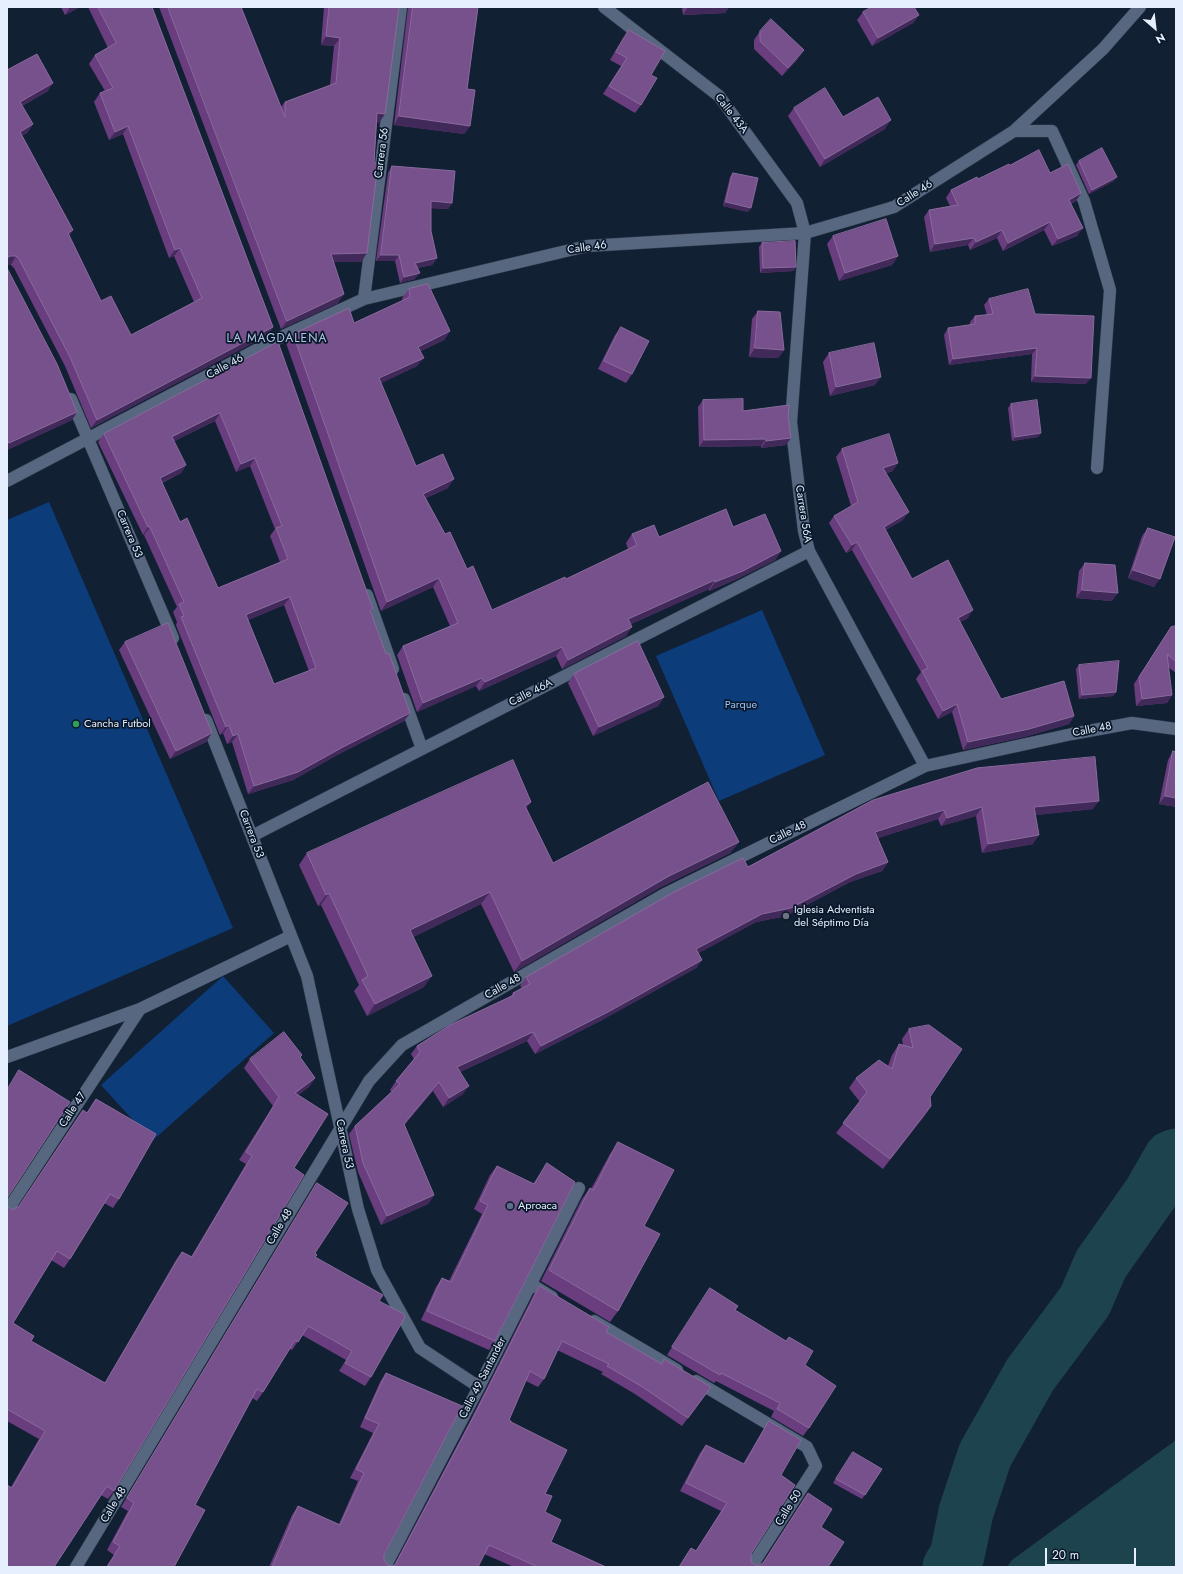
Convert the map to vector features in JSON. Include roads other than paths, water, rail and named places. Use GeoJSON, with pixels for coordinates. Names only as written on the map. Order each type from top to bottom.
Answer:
{"type":"FeatureCollection","features":[{"type":"Feature","properties":{"kind":"street","name":"Carrera 56"},"geometry":{"type":"LineString","coordinates":[[364,299],[401,7]]}},
{"type":"Feature","properties":{"kind":"street","name":"Calle 43A"},"geometry":{"type":"LineString","coordinates":[[604,7],[719,96],[797,203],[805,233]]}},
{"type":"Feature","properties":{"kind":"street","name":"Calle 46"},"geometry":{"type":"LineString","coordinates":[[7,481],[364,299],[587,246],[805,233],[894,207],[1014,131],[1103,49],[1140,7]]}},
{"type":"Feature","properties":{"kind":"street"},"geometry":{"type":"LineString","coordinates":[[1014,131],[1052,131],[1084,201],[1110,290],[1097,468]]}},
{"type":"Feature","properties":{"kind":"street","name":"Carrera 56A"},"geometry":{"type":"LineString","coordinates":[[805,233],[791,422],[804,531],[809,551],[925,766]]}},
{"type":"Feature","properties":{"kind":"street"},"geometry":{"type":"LineString","coordinates":[[271,325],[278,343]]}},
{"type":"Feature","properties":{"kind":"street","name":"Carrera 53"},"geometry":{"type":"LineString","coordinates":[[67,390],[177,647]]}},
{"type":"Feature","properties":{"kind":"street","name":"Calle 46A"},"geometry":{"type":"LineString","coordinates":[[252,836],[809,551]]}},
{"type":"Feature","properties":{"kind":"street"},"geometry":{"type":"LineString","coordinates":[[364,585],[422,749]]}},
{"type":"Feature","properties":{"kind":"street","name":"Carrera 53"},"geometry":{"type":"LineString","coordinates":[[203,712],[307,976],[358,1209],[377,1270],[420,1348],[479,1387]]}},
{"type":"Feature","properties":{"kind":"street","name":"Calle 48"},"geometry":{"type":"LineString","coordinates":[[76,1567],[340,1127],[369,1081],[402,1045],[665,894],[925,766],[1072,734],[1132,723],[1176,729]]}},
{"type":"Feature","properties":{"kind":"street"},"geometry":{"type":"LineString","coordinates":[[7,1057],[140,1009],[291,936]]}},
{"type":"Feature","properties":{"kind":"street","name":"Calle 47"},"geometry":{"type":"LineString","coordinates":[[7,1211],[140,1009]]}},
{"type":"Feature","properties":{"kind":"street","name":"Calle 49 Santander"},"geometry":{"type":"LineString","coordinates":[[385,1567],[479,1387],[579,1188]]}},
{"type":"Feature","properties":{"kind":"street"},"geometry":{"type":"LineString","coordinates":[[531,1284],[565,1304]]}},
{"type":"Feature","properties":{"kind":"street","name":"Calle 50"},"geometry":{"type":"LineString","coordinates":[[585,1316],[807,1447],[816,1466],[751,1567]]}},
{"type":"Feature","properties":{"kind":"waterway"},"geometry":{"type":"LineString","coordinates":[[950,1567],[957,1556],[966,1512],[985,1455],[1030,1375],[1085,1301],[1101,1264],[1151,1193],[1171,1158],[1176,1156]]}},
{"type":"Feature","properties":{"kind":"place","name":"Cancha Futbol"},"geometry":{"type":"Point","coordinates":[76,724]}},
{"type":"Feature","properties":{"kind":"place","name":"Iglesia Adventista del Séptimo Día"},"geometry":{"type":"Point","coordinates":[786,916]}},
{"type":"Feature","properties":{"kind":"place","name":"Aproaca"},"geometry":{"type":"Point","coordinates":[510,1206]}},
{"type":"Feature","properties":{"kind":"district","name":"LA MAGDALENA"},"geometry":{"type":"Point","coordinates":[277,339]}},
{"type":"Feature","properties":{"kind":"park label","name":"Parque"},"geometry":{"type":"Point","coordinates":[741,705]}}]}
